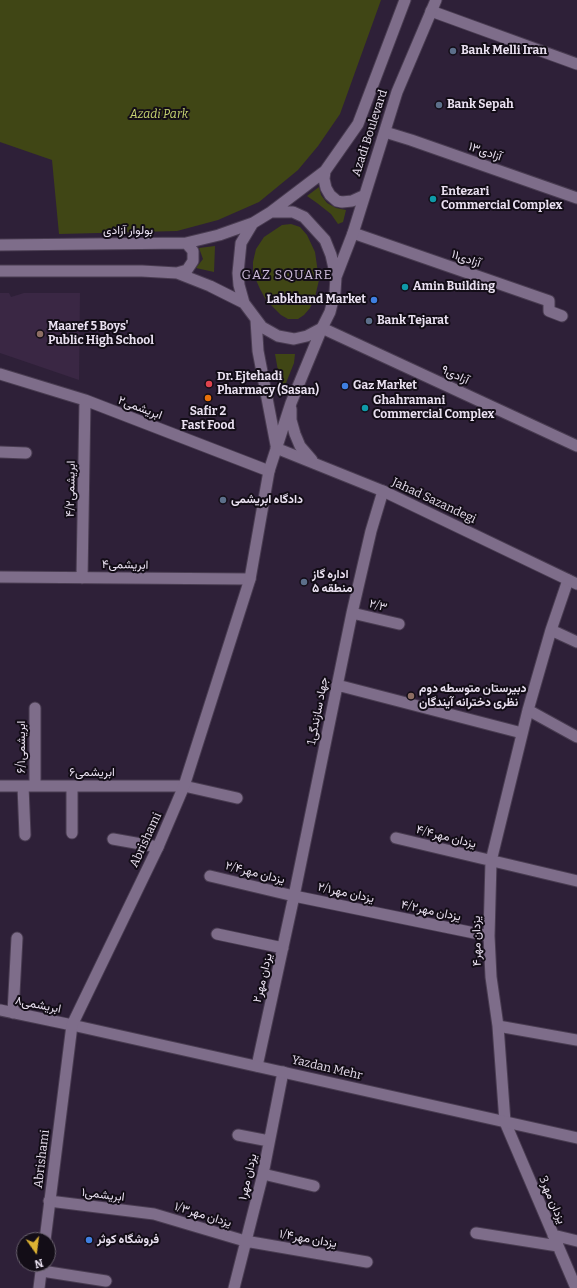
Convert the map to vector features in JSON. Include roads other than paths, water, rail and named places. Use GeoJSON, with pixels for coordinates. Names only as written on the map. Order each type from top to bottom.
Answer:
{"type":"FeatureCollection","features":[{"type":"Feature","properties":{"kind":"street","name":"Azadi Boulevard"},"geometry":{"type":"LineString","coordinates":[[271,212],[325,171],[358,124],[405,0]]}},
{"type":"Feature","properties":{"kind":"street","name":"Azadi Boulevard"},"geometry":{"type":"LineString","coordinates":[[336,277],[353,233],[363,196],[397,92],[436,0]]}},
{"type":"Feature","properties":{"kind":"street"},"geometry":{"type":"LineString","coordinates":[[431,11],[577,64]]}},
{"type":"Feature","properties":{"kind":"street","name":"آزادی۱۳"},"geometry":{"type":"LineString","coordinates":[[385,132],[577,198]]}},
{"type":"Feature","properties":{"kind":"street"},"geometry":{"type":"LineString","coordinates":[[325,171],[324,179],[326,188],[330,195],[337,201],[352,201],[363,196]]}},
{"type":"Feature","properties":{"kind":"street"},"geometry":{"type":"LineString","coordinates":[[271,212],[293,212],[304,217],[325,240],[331,255],[336,277],[330,312],[322,328],[307,336],[294,339],[278,336],[262,327],[244,303],[239,285],[238,273],[241,243],[253,223],[271,212]]}},
{"type":"Feature","properties":{"kind":"street","name":"بولوار آزادی"},"geometry":{"type":"LineString","coordinates":[[0,245],[186,243],[219,235],[253,223]]}},
{"type":"Feature","properties":{"kind":"street","name":"آزادی۱۱"},"geometry":{"type":"LineString","coordinates":[[353,233],[548,301],[549,311],[562,316]]}},
{"type":"Feature","properties":{"kind":"street"},"geometry":{"type":"LineString","coordinates":[[177,273],[187,270],[193,262],[193,251],[186,243]]}},
{"type":"Feature","properties":{"kind":"street"},"geometry":{"type":"LineString","coordinates":[[0,271],[142,271],[177,273],[210,286],[244,303]]}},
{"type":"Feature","properties":{"kind":"street"},"geometry":{"type":"LineString","coordinates":[[256,320],[258,351],[276,448]]}},
{"type":"Feature","properties":{"kind":"street","name":"Abrishami"},"geometry":{"type":"LineString","coordinates":[[46,1232],[72,1025],[158,847],[184,786],[250,580],[269,471],[291,403],[322,328]]}},
{"type":"Feature","properties":{"kind":"street","name":"آزادی۹"},"geometry":{"type":"LineString","coordinates":[[322,328],[577,446]]}},
{"type":"Feature","properties":{"kind":"street","name":"ابریشمی۲"},"geometry":{"type":"LineString","coordinates":[[0,374],[85,400],[269,471]]}},
{"type":"Feature","properties":{"kind":"street","name":"ابریشمی۴/۲"},"geometry":{"type":"LineString","coordinates":[[82,578],[85,400]]}},
{"type":"Feature","properties":{"kind":"street"},"geometry":{"type":"LineString","coordinates":[[291,403],[291,420],[297,440],[305,454],[315,463]]}},
{"type":"Feature","properties":{"kind":"street","name":"Jahad Sazandegi"},"geometry":{"type":"LineString","coordinates":[[276,448],[383,491],[573,582]]}},
{"type":"Feature","properties":{"kind":"street"},"geometry":{"type":"LineString","coordinates":[[0,452],[26,453]]}},
{"type":"Feature","properties":{"kind":"street","name":"1جهاد سازندگی"},"geometry":{"type":"LineString","coordinates":[[294,896],[352,613],[371,531],[383,491]]}},
{"type":"Feature","properties":{"kind":"street","name":"ابریشمی۴"},"geometry":{"type":"LineString","coordinates":[[0,577],[250,580]]}},
{"type":"Feature","properties":{"kind":"street","name":"یزدان مهر۴"},"geometry":{"type":"LineString","coordinates":[[505,1122],[498,1026],[491,977],[489,936],[491,861],[528,710],[552,630],[573,582]]}},
{"type":"Feature","properties":{"kind":"street","name":"۲/۳"},"geometry":{"type":"LineString","coordinates":[[352,613],[398,624]]}},
{"type":"Feature","properties":{"kind":"street"},"geometry":{"type":"LineString","coordinates":[[552,630],[577,642]]}},
{"type":"Feature","properties":{"kind":"street"},"geometry":{"type":"LineString","coordinates":[[337,685],[522,733]]}},
{"type":"Feature","properties":{"kind":"street","name":"۶/۱ابریشمی"},"geometry":{"type":"LineString","coordinates":[[35,708],[35,786]]}},
{"type":"Feature","properties":{"kind":"street"},"geometry":{"type":"LineString","coordinates":[[528,710],[577,737]]}},
{"type":"Feature","properties":{"kind":"street","name":"ابریشمی۶"},"geometry":{"type":"LineString","coordinates":[[0,786],[184,786],[237,798]]}},
{"type":"Feature","properties":{"kind":"street"},"geometry":{"type":"LineString","coordinates":[[23,786],[25,835]]}},
{"type":"Feature","properties":{"kind":"street"},"geometry":{"type":"LineString","coordinates":[[72,786],[72,833]]}},
{"type":"Feature","properties":{"kind":"street","name":"۴/۴یزدان مهر"},"geometry":{"type":"LineString","coordinates":[[396,838],[577,882]]}},
{"type":"Feature","properties":{"kind":"street"},"geometry":{"type":"LineString","coordinates":[[113,839],[158,847]]}},
{"type":"Feature","properties":{"kind":"street","name":"۲/۴یزدان مهر"},"geometry":{"type":"LineString","coordinates":[[210,876],[294,896]]}},
{"type":"Feature","properties":{"kind":"street","name":"۲/۱یزدان مهر"},"geometry":{"type":"LineString","coordinates":[[294,896],[392,916]]}},
{"type":"Feature","properties":{"kind":"street","name":"یزدان مهر۲"},"geometry":{"type":"LineString","coordinates":[[257,1066],[294,896]]}},
{"type":"Feature","properties":{"kind":"street","name":"۴/۲یزدان مهر"},"geometry":{"type":"LineString","coordinates":[[392,916],[489,936]]}},
{"type":"Feature","properties":{"kind":"street"},"geometry":{"type":"LineString","coordinates":[[217,934],[283,948]]}},
{"type":"Feature","properties":{"kind":"street"},"geometry":{"type":"LineString","coordinates":[[13,1013],[17,938]]}},
{"type":"Feature","properties":{"kind":"street","name":"ابریشمی۸"},"geometry":{"type":"LineString","coordinates":[[0,1010],[72,1025]]}},
{"type":"Feature","properties":{"kind":"street","name":"Yazdan Mehr"},"geometry":{"type":"LineString","coordinates":[[72,1025],[577,1138]]}},
{"type":"Feature","properties":{"kind":"street"},"geometry":{"type":"LineString","coordinates":[[498,1026],[577,1040]]}},
{"type":"Feature","properties":{"kind":"street","name":"یزدان مهر۱"},"geometry":{"type":"LineString","coordinates":[[234,1288],[263,1174],[283,1072]]}},
{"type":"Feature","properties":{"kind":"street","name":"3یزدان مهر"},"geometry":{"type":"LineString","coordinates":[[505,1122],[576,1288]]}},
{"type":"Feature","properties":{"kind":"street"},"geometry":{"type":"LineString","coordinates":[[238,1135],[269,1141]]}},
{"type":"Feature","properties":{"kind":"street"},"geometry":{"type":"LineString","coordinates":[[263,1174],[314,1186]]}},
{"type":"Feature","properties":{"kind":"street","name":"ابریشمی۱"},"geometry":{"type":"LineString","coordinates":[[49,1201],[154,1214]]}},
{"type":"Feature","properties":{"kind":"street","name":"۱/۳یزدان مهر"},"geometry":{"type":"LineString","coordinates":[[154,1214],[245,1242]]}},
{"type":"Feature","properties":{"kind":"street"},"geometry":{"type":"LineString","coordinates":[[476,1233],[556,1241],[577,1241]]}},
{"type":"Feature","properties":{"kind":"street","name":"۱/۴یزدان مهر"},"geometry":{"type":"LineString","coordinates":[[245,1242],[367,1262]]}},
{"type":"Feature","properties":{"kind":"street"},"geometry":{"type":"LineString","coordinates":[[56,1270],[106,1281]]}},
{"type":"Feature","properties":{"kind":"street"},"geometry":{"type":"LineString","coordinates":[[39,1288],[41,1272]]}},
{"type":"Feature","properties":{"kind":"place","name":"Bank Melli Iran"},"geometry":{"type":"Point","coordinates":[453,51]}},
{"type":"Feature","properties":{"kind":"place","name":"Bank Sepah"},"geometry":{"type":"Point","coordinates":[439,105]}},
{"type":"Feature","properties":{"kind":"place","name":"Entezari Commercial Complex"},"geometry":{"type":"Point","coordinates":[433,199]}},
{"type":"Feature","properties":{"kind":"place","name":"Amin Building"},"geometry":{"type":"Point","coordinates":[405,287]}},
{"type":"Feature","properties":{"kind":"place","name":"Labkhand Market"},"geometry":{"type":"Point","coordinates":[374,300]}},
{"type":"Feature","properties":{"kind":"place","name":"Bank Tejarat"},"geometry":{"type":"Point","coordinates":[369,321]}},
{"type":"Feature","properties":{"kind":"place","name":"Maaref 5 Boys' Public High School"},"geometry":{"type":"Point","coordinates":[40,334]}},
{"type":"Feature","properties":{"kind":"place","name":"Dr. Ejtehadi Pharmacy (Sasan)"},"geometry":{"type":"Point","coordinates":[209,384]}},
{"type":"Feature","properties":{"kind":"place","name":"Gaz Market"},"geometry":{"type":"Point","coordinates":[345,386]}},
{"type":"Feature","properties":{"kind":"place","name":"Safir 2 Fast Food"},"geometry":{"type":"Point","coordinates":[208,398]}},
{"type":"Feature","properties":{"kind":"place","name":"Ghahramani Commercial Complex"},"geometry":{"type":"Point","coordinates":[365,408]}},
{"type":"Feature","properties":{"kind":"place","name":"دادگاه ابریشمی"},"geometry":{"type":"Point","coordinates":[223,500]}},
{"type":"Feature","properties":{"kind":"place","name":"اداره گاز منطقه ۵"},"geometry":{"type":"Point","coordinates":[304,582]}},
{"type":"Feature","properties":{"kind":"place","name":"دبیرستان متوسطه دوم نظری دخترانه آیندگان"},"geometry":{"type":"Point","coordinates":[411,696]}},
{"type":"Feature","properties":{"kind":"place","name":"فروشگاه کوثر"},"geometry":{"type":"Point","coordinates":[89,1240]}},
{"type":"Feature","properties":{"kind":"district","name":"GAZ SQUARE"},"geometry":{"type":"Point","coordinates":[287,275]}},
{"type":"Feature","properties":{"kind":"park label","name":"Azadi Park"},"geometry":{"type":"Point","coordinates":[159,115]}}]}
